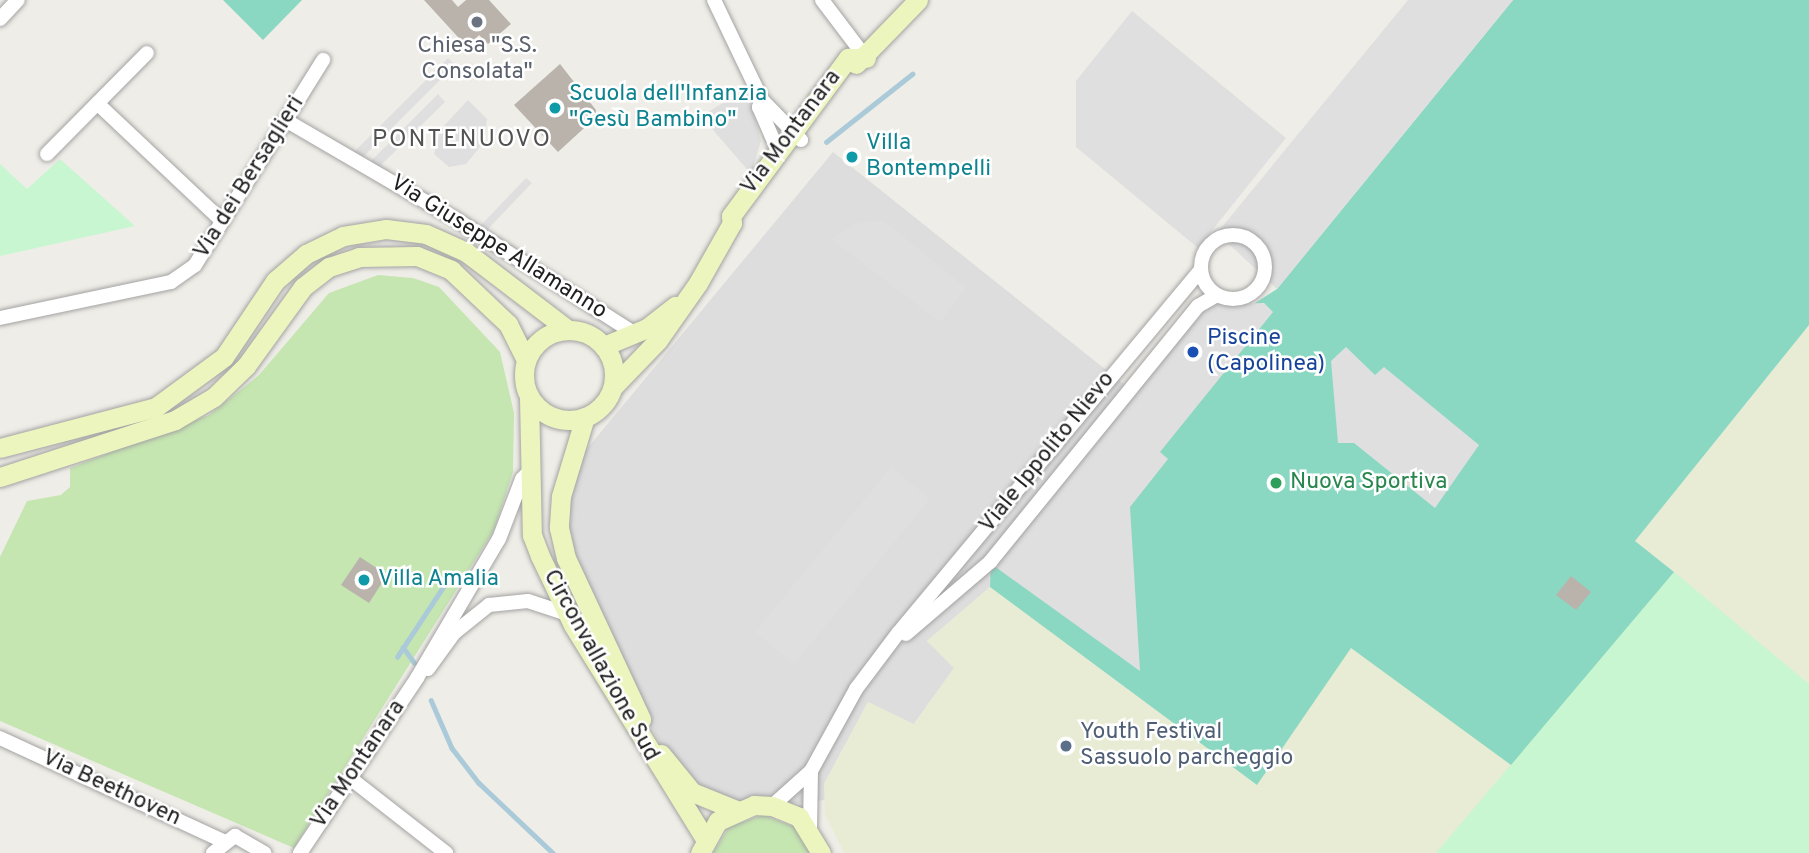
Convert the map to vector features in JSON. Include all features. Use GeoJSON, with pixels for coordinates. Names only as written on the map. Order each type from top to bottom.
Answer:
{"type":"FeatureCollection","features":[{"type":"Feature","properties":{"kind":"main road","name":"Via Montanara"},"geometry":{"type":"LineString","coordinates":[[732,223],[738,222],[848,58],[866,58],[918,0]]}},
{"type":"Feature","properties":{"kind":"main road","name":"Via Montanara"},"geometry":{"type":"LineString","coordinates":[[613,387],[658,340],[732,223],[731,216],[778,151],[797,137]]}},
{"type":"Feature","properties":{"kind":"main road"},"geometry":{"type":"LineString","coordinates":[[0,448],[156,407],[224,356],[275,281],[306,254],[343,236],[386,229],[426,234],[466,251],[567,330]]}},
{"type":"Feature","properties":{"kind":"main road","name":"Circonvallazione Sud"},"geometry":{"type":"LineString","coordinates":[[0,477],[175,420],[214,397],[246,366],[303,287],[329,267],[359,257],[417,256],[450,270],[508,324],[526,360],[533,535],[567,614],[703,846]]}},
{"type":"Feature","properties":{"kind":"main road","name":"Via Montanara"},"geometry":{"type":"LineString","coordinates":[[604,346],[635,334],[687,297]]}},
{"type":"Feature","properties":{"kind":"main road"},"geometry":{"type":"LineString","coordinates":[[526,360],[541,339],[567,330],[587,333],[604,346],[611,358],[613,387]]}},
{"type":"Feature","properties":{"kind":"main road","name":"Circonvallazione Sud"},"geometry":{"type":"LineString","coordinates":[[613,387],[602,405],[585,417],[561,496],[559,528],[566,558],[652,742],[692,792],[736,810]]}},
{"type":"Feature","properties":{"kind":"main road"},"geometry":{"type":"LineString","coordinates":[[529,397],[553,418],[585,417]]}},
{"type":"Feature","properties":{"kind":"main road"},"geometry":{"type":"LineString","coordinates":[[703,846],[736,810],[772,806],[810,828],[821,853]]}},
{"type":"Feature","properties":{"kind":"street"},"geometry":{"type":"LineString","coordinates":[[0,19],[19,0]]}},
{"type":"Feature","properties":{"kind":"street"},"geometry":{"type":"LineString","coordinates":[[714,0],[762,100],[797,137]]}},
{"type":"Feature","properties":{"kind":"street"},"geometry":{"type":"LineString","coordinates":[[822,0],[866,58]]}},
{"type":"Feature","properties":{"kind":"street"},"geometry":{"type":"LineString","coordinates":[[47,154],[148,53]]}},
{"type":"Feature","properties":{"kind":"street","name":"Via dei Bersaglieri"},"geometry":{"type":"LineString","coordinates":[[0,318],[171,282],[195,265],[323,60]]}},
{"type":"Feature","properties":{"kind":"street"},"geometry":{"type":"LineString","coordinates":[[762,100],[759,107],[778,151]]}},
{"type":"Feature","properties":{"kind":"street"},"geometry":{"type":"LineString","coordinates":[[97,104],[221,220]]}},
{"type":"Feature","properties":{"kind":"street","name":"Via Giuseppe Allamanno"},"geometry":{"type":"LineString","coordinates":[[287,121],[457,220],[635,334]]}},
{"type":"Feature","properties":{"kind":"street"},"geometry":{"type":"LineString","coordinates":[[1241,235],[1259,248],[1265,271],[1256,289],[1242,298],[1217,295],[1201,270],[1204,252],[1221,237],[1241,235]]}},
{"type":"Feature","properties":{"kind":"street","name":"Viale Ippolito Nievo"},"geometry":{"type":"LineString","coordinates":[[772,806],[811,771],[856,689],[1201,270]]}},
{"type":"Feature","properties":{"kind":"street","name":"Viale Ippolito Nievo"},"geometry":{"type":"LineString","coordinates":[[898,636],[989,562],[1198,306],[1217,295]]}},
{"type":"Feature","properties":{"kind":"street","name":"Via Montanara"},"geometry":{"type":"LineString","coordinates":[[300,853],[417,678],[499,539],[522,479],[531,470]]}},
{"type":"Feature","properties":{"kind":"street","name":"Via Montanara"},"geometry":{"type":"LineString","coordinates":[[417,678],[459,627],[489,606],[528,601],[567,614]]}},
{"type":"Feature","properties":{"kind":"street","name":"Via Beethoven"},"geometry":{"type":"LineString","coordinates":[[0,738],[218,847],[241,838],[265,853]]}},
{"type":"Feature","properties":{"kind":"street","name":"Viale Ippolito Nievo"},"geometry":{"type":"LineString","coordinates":[[810,828],[811,771]]}},
{"type":"Feature","properties":{"kind":"street"},"geometry":{"type":"LineString","coordinates":[[350,778],[446,853]]}},
{"type":"Feature","properties":{"kind":"shaded area"},"geometry":{"type":"Polygon","coordinates":[[[1408,0],[1513,0],[1277,289],[1217,233],[1408,0]]]}},
{"type":"Feature","properties":{"kind":"shaded area"},"geometry":{"type":"Polygon","coordinates":[[[1132,11],[1286,138],[1198,248],[1076,147],[1076,81],[1132,11]]]}},
{"type":"Feature","properties":{"kind":"shaded area"},"geometry":{"type":"Polygon","coordinates":[[[448,58],[455,65],[361,159],[354,152],[448,58]]]}},
{"type":"Feature","properties":{"kind":"shaded area"},"geometry":{"type":"Polygon","coordinates":[[[747,89],[761,141],[751,174],[701,116],[747,89]]]}},
{"type":"Feature","properties":{"kind":"shaded area"},"geometry":{"type":"Polygon","coordinates":[[[438,94],[445,102],[377,169],[370,162],[438,94]]]}},
{"type":"Feature","properties":{"kind":"shaded area"},"geometry":{"type":"Polygon","coordinates":[[[468,100],[487,119],[484,142],[466,164],[449,167],[434,154],[441,129],[468,100]]]}},
{"type":"Feature","properties":{"kind":"shaded area"},"geometry":{"type":"Polygon","coordinates":[[[833,152],[1125,385],[991,551],[990,587],[927,641],[955,667],[913,725],[868,702],[824,784],[825,800],[715,812],[685,786],[648,722],[565,533],[572,477],[586,450],[833,152]]]}},
{"type":"Feature","properties":{"kind":"shaded area"},"geometry":{"type":"Polygon","coordinates":[[[526,178],[532,183],[487,230],[481,225],[526,178]]]}},
{"type":"Feature","properties":{"kind":"shaded area"},"geometry":{"type":"Polygon","coordinates":[[[884,221],[966,288],[940,322],[831,239],[859,222],[884,221]]]}},
{"type":"Feature","properties":{"kind":"shaded area"},"geometry":{"type":"Polygon","coordinates":[[[1264,303],[1273,312],[1160,452],[1168,459],[1130,507],[1140,671],[994,566],[1196,316],[1217,304],[1264,303]]]}},
{"type":"Feature","properties":{"kind":"shaded area"},"geometry":{"type":"Polygon","coordinates":[[[1346,347],[1375,375],[1384,367],[1479,445],[1435,508],[1354,443],[1338,443],[1331,361],[1346,347]]]}},
{"type":"Feature","properties":{"kind":"shaded area"},"geometry":{"type":"Polygon","coordinates":[[[891,467],[930,499],[794,664],[755,632],[891,467]]]}},
{"type":"Feature","properties":{"kind":"green space"},"geometry":{"type":"Polygon","coordinates":[[[223,0],[302,0],[263,40],[223,0]]]}},
{"type":"Feature","properties":{"kind":"green space"},"geometry":{"type":"Polygon","coordinates":[[[1513,0],[1809,0],[1809,325],[1635,541],[1674,572],[1511,765],[1351,648],[1257,785],[990,587],[991,551],[1125,385],[1277,289],[1513,0]]]}},
{"type":"Feature","properties":{"kind":"green space"},"geometry":{"type":"Polygon","coordinates":[[[60,159],[135,226],[0,256],[0,164],[27,189],[60,159]]]}},
{"type":"Feature","properties":{"kind":"green space"},"geometry":{"type":"Polygon","coordinates":[[[378,275],[413,278],[439,287],[500,352],[514,413],[513,472],[494,530],[294,848],[0,721],[0,557],[27,501],[61,495],[70,487],[70,468],[209,415],[259,375],[329,293],[378,275]]]}},
{"type":"Feature","properties":{"kind":"green space"},"geometry":{"type":"Polygon","coordinates":[[[1809,325],[1809,853],[844,853],[825,815],[824,784],[868,702],[914,724],[954,668],[927,641],[990,587],[1257,785],[1351,647],[1674,572],[1635,541],[1809,325]]]}},
{"type":"Feature","properties":{"kind":"green space"},"geometry":{"type":"Polygon","coordinates":[[[1674,572],[1809,684],[1809,853],[1436,853],[1674,572]]]}},
{"type":"Feature","properties":{"kind":"green space"},"geometry":{"type":"Polygon","coordinates":[[[763,815],[795,827],[812,853],[713,853],[729,827],[763,815]]]}},
{"type":"Feature","properties":{"kind":"building","name":"Chiesa \"S.S. Consolata\""},"geometry":{"type":"Polygon","coordinates":[[[424,0],[452,0],[458,7],[466,0],[489,0],[511,24],[488,44],[479,35],[467,47],[424,0]]]}},
{"type":"Feature","properties":{"kind":"building","name":"Scuola dell'Infanzia \"Gesù Bambino\""},"geometry":{"type":"Polygon","coordinates":[[[560,64],[596,110],[595,118],[558,152],[514,105],[560,64]]]}},
{"type":"Feature","properties":{"kind":"building","name":"Villa Amalia"},"geometry":{"type":"Polygon","coordinates":[[[360,557],[387,575],[369,603],[341,585],[360,557]]]}},
{"type":"Feature","properties":{"kind":"building"},"geometry":{"type":"Polygon","coordinates":[[[1571,576],[1591,592],[1576,610],[1556,595],[1571,576]]]}},
{"type":"Feature","properties":{"kind":"waterway"},"geometry":{"type":"LineString","coordinates":[[826,142],[912,74]]}},
{"type":"Feature","properties":{"kind":"waterway"},"geometry":{"type":"LineString","coordinates":[[397,657],[445,584]]}},
{"type":"Feature","properties":{"kind":"waterway"},"geometry":{"type":"LineString","coordinates":[[403,647],[414,662]]}},
{"type":"Feature","properties":{"kind":"waterway"},"geometry":{"type":"LineString","coordinates":[[431,700],[452,748],[479,783],[553,853]]}},
{"type":"Feature","properties":{"kind":"place","name":"Chiesa \"S.S. Consolata\""},"geometry":{"type":"Point","coordinates":[477,22]}},
{"type":"Feature","properties":{"kind":"place","name":"Scuola dell'Infanzia \"Gesù Bambino\""},"geometry":{"type":"Point","coordinates":[555,108]}},
{"type":"Feature","properties":{"kind":"place","name":"Villa Bontempelli"},"geometry":{"type":"Point","coordinates":[852,157]}},
{"type":"Feature","properties":{"kind":"place","name":"Piscine (Capolinea)"},"geometry":{"type":"Point","coordinates":[1193,352]}},
{"type":"Feature","properties":{"kind":"place","name":"Nuova Sportiva"},"geometry":{"type":"Point","coordinates":[1276,483]}},
{"type":"Feature","properties":{"kind":"place","name":"Villa Amalia"},"geometry":{"type":"Point","coordinates":[364,580]}},
{"type":"Feature","properties":{"kind":"place","name":"Youth Festival Sassuolo parcheggio"},"geometry":{"type":"Point","coordinates":[1066,746]}},
{"type":"Feature","properties":{"kind":"district","name":"PONTENUOVO"},"geometry":{"type":"Point","coordinates":[462,141]}}]}
